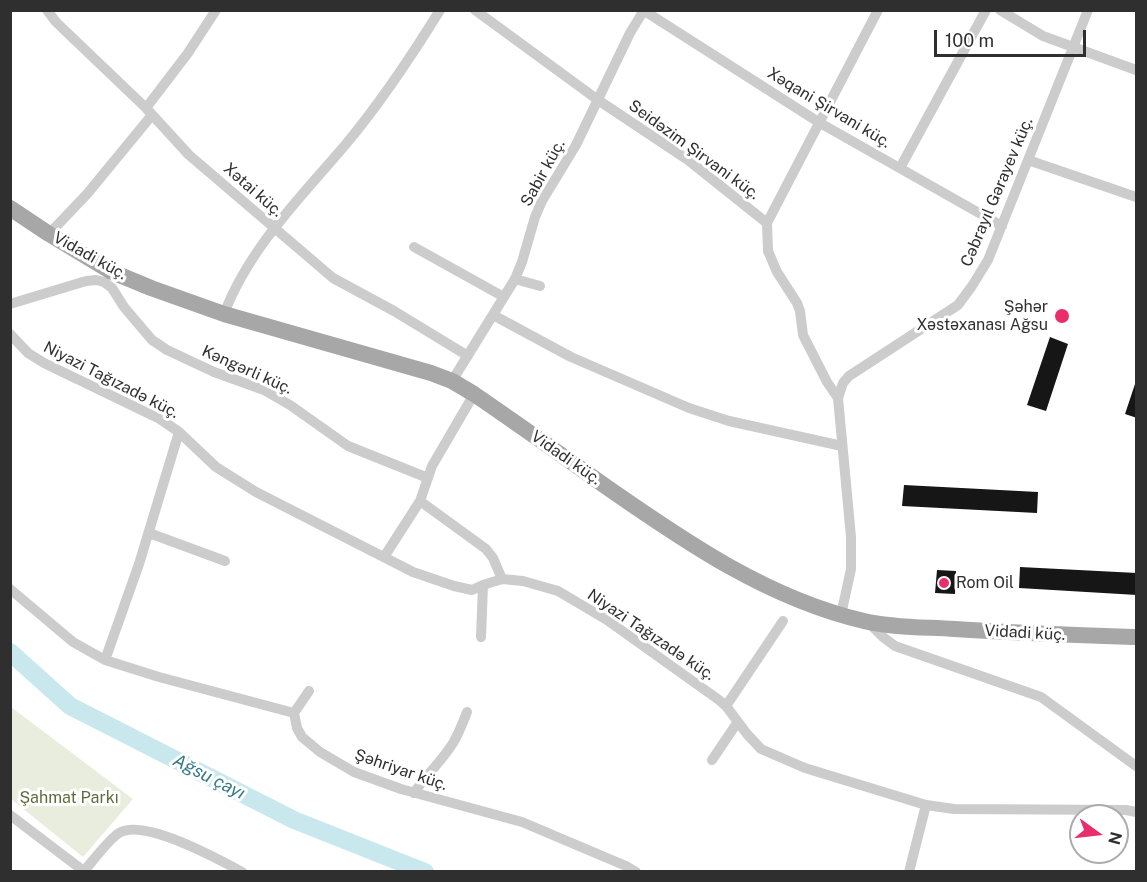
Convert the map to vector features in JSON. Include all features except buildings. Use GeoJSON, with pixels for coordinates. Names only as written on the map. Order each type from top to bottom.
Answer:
{"type":"FeatureCollection","features":[{"type":"Feature","properties":{"kind":"main road","name":"Vidadi küç."},"geometry":{"type":"LineString","coordinates":[[10,208],[107,276],[151,288],[224,314],[452,381],[474,393],[642,512],[713,558],[793,599],[867,622],[895,626],[1137,637]]}},
{"type":"Feature","properties":{"kind":"street","name":"Xətai küç."},"geometry":{"type":"LineString","coordinates":[[46,10],[189,155],[333,278],[394,311],[468,356]]}},
{"type":"Feature","properties":{"kind":"street"},"geometry":{"type":"LineString","coordinates":[[49,234],[87,195],[149,112],[216,10]]}},
{"type":"Feature","properties":{"kind":"street"},"geometry":{"type":"LineString","coordinates":[[224,314],[249,265],[274,228],[379,103],[440,10]]}},
{"type":"Feature","properties":{"kind":"street","name":"Seidəzim Şirvani küç."},"geometry":{"type":"LineString","coordinates":[[475,10],[598,100],[688,160],[767,223],[768,251],[777,272],[797,303],[803,335],[827,382],[838,398]]}},
{"type":"Feature","properties":{"kind":"street"},"geometry":{"type":"LineString","coordinates":[[767,223],[878,10]]}},
{"type":"Feature","properties":{"kind":"street"},"geometry":{"type":"LineString","coordinates":[[900,168],[986,10]]}},
{"type":"Feature","properties":{"kind":"street","name":"Cəbrayıl Gərayev küç."},"geometry":{"type":"LineString","coordinates":[[838,398],[843,383],[849,376],[958,305],[972,286],[988,260],[1088,10]]}},
{"type":"Feature","properties":{"kind":"street","name":"Sabir küç."},"geometry":{"type":"LineString","coordinates":[[452,381],[515,279],[538,209],[576,145],[643,11]]}},
{"type":"Feature","properties":{"kind":"street","name":"Xəqani Şirvani küç."},"geometry":{"type":"LineString","coordinates":[[643,11],[820,123],[1002,226]]}},
{"type":"Feature","properties":{"kind":"street"},"geometry":{"type":"LineString","coordinates":[[1006,12],[1043,36],[1137,70]]}},
{"type":"Feature","properties":{"kind":"street"},"geometry":{"type":"LineString","coordinates":[[1028,160],[1137,197]]}},
{"type":"Feature","properties":{"kind":"street"},"geometry":{"type":"LineString","coordinates":[[414,247],[504,297]]}},
{"type":"Feature","properties":{"kind":"street"},"geometry":{"type":"LineString","coordinates":[[10,304],[107,276]]}},
{"type":"Feature","properties":{"kind":"street","name":"Kəngərli küç."},"geometry":{"type":"LineString","coordinates":[[107,276],[124,307],[152,340],[167,350],[214,372],[264,390],[290,405],[348,446],[428,478]]}},
{"type":"Feature","properties":{"kind":"street"},"geometry":{"type":"LineString","coordinates":[[515,279],[540,286]]}},
{"type":"Feature","properties":{"kind":"street"},"geometry":{"type":"LineString","coordinates":[[493,315],[571,357],[689,408],[729,421],[842,446]]}},
{"type":"Feature","properties":{"kind":"street","name":"Niyazi Tağızadə küç."},"geometry":{"type":"LineString","coordinates":[[10,334],[28,353],[44,363],[160,419],[179,432],[216,467],[256,492],[413,572],[472,590],[502,579],[523,581],[558,591],[608,620],[726,706],[737,723],[761,749],[806,768],[926,805],[954,809],[1126,810],[1137,812]]}},
{"type":"Feature","properties":{"kind":"street"},"geometry":{"type":"LineString","coordinates":[[384,557],[420,501],[432,466],[474,393]]}},
{"type":"Feature","properties":{"kind":"street"},"geometry":{"type":"LineString","coordinates":[[838,398],[851,537],[851,569],[841,615]]}},
{"type":"Feature","properties":{"kind":"street"},"geometry":{"type":"LineString","coordinates":[[105,660],[139,564],[179,432]]}},
{"type":"Feature","properties":{"kind":"street"},"geometry":{"type":"LineString","coordinates":[[420,501],[486,549],[493,558],[502,579]]}},
{"type":"Feature","properties":{"kind":"street"},"geometry":{"type":"LineString","coordinates":[[149,533],[225,561]]}},
{"type":"Feature","properties":{"kind":"street"},"geometry":{"type":"LineString","coordinates":[[481,638],[483,585]]}},
{"type":"Feature","properties":{"kind":"street"},"geometry":{"type":"LineString","coordinates":[[10,589],[73,642],[105,660],[294,713],[309,691]]}},
{"type":"Feature","properties":{"kind":"street"},"geometry":{"type":"LineString","coordinates":[[726,706],[783,621]]}},
{"type":"Feature","properties":{"kind":"street"},"geometry":{"type":"LineString","coordinates":[[867,622],[895,645],[1041,697],[1137,766]]}},
{"type":"Feature","properties":{"kind":"street"},"geometry":{"type":"LineString","coordinates":[[414,793],[454,742],[468,712]]}},
{"type":"Feature","properties":{"kind":"street","name":"Şəhriyar küç."},"geometry":{"type":"LineString","coordinates":[[294,713],[297,728],[302,737],[320,752],[354,772],[414,793],[522,822],[636,872]]}},
{"type":"Feature","properties":{"kind":"street"},"geometry":{"type":"LineString","coordinates":[[712,760],[737,723]]}},
{"type":"Feature","properties":{"kind":"street"},"geometry":{"type":"LineString","coordinates":[[909,872],[926,805]]}},
{"type":"Feature","properties":{"kind":"street"},"geometry":{"type":"LineString","coordinates":[[10,815],[84,871],[118,833],[129,829],[152,831],[212,855],[242,872]]}},
{"type":"Feature","properties":{"kind":"green space","name":"Şahmat Parkı"},"geometry":{"type":"Polygon","coordinates":[[[11,707],[133,799],[83,857],[11,799],[11,707]]]}},
{"type":"Feature","properties":{"kind":"waterway","name":"Ağsu çayı"},"geometry":{"type":"LineString","coordinates":[[10,652],[70,706],[294,820],[425,872]]}},
{"type":"Feature","properties":{"kind":"place","name":"Şəhər Xəstəxanası Ağsu"},"geometry":{"type":"Point","coordinates":[1062,316]}},
{"type":"Feature","properties":{"kind":"place","name":"Rom Oil"},"geometry":{"type":"Point","coordinates":[944,583]}}]}
